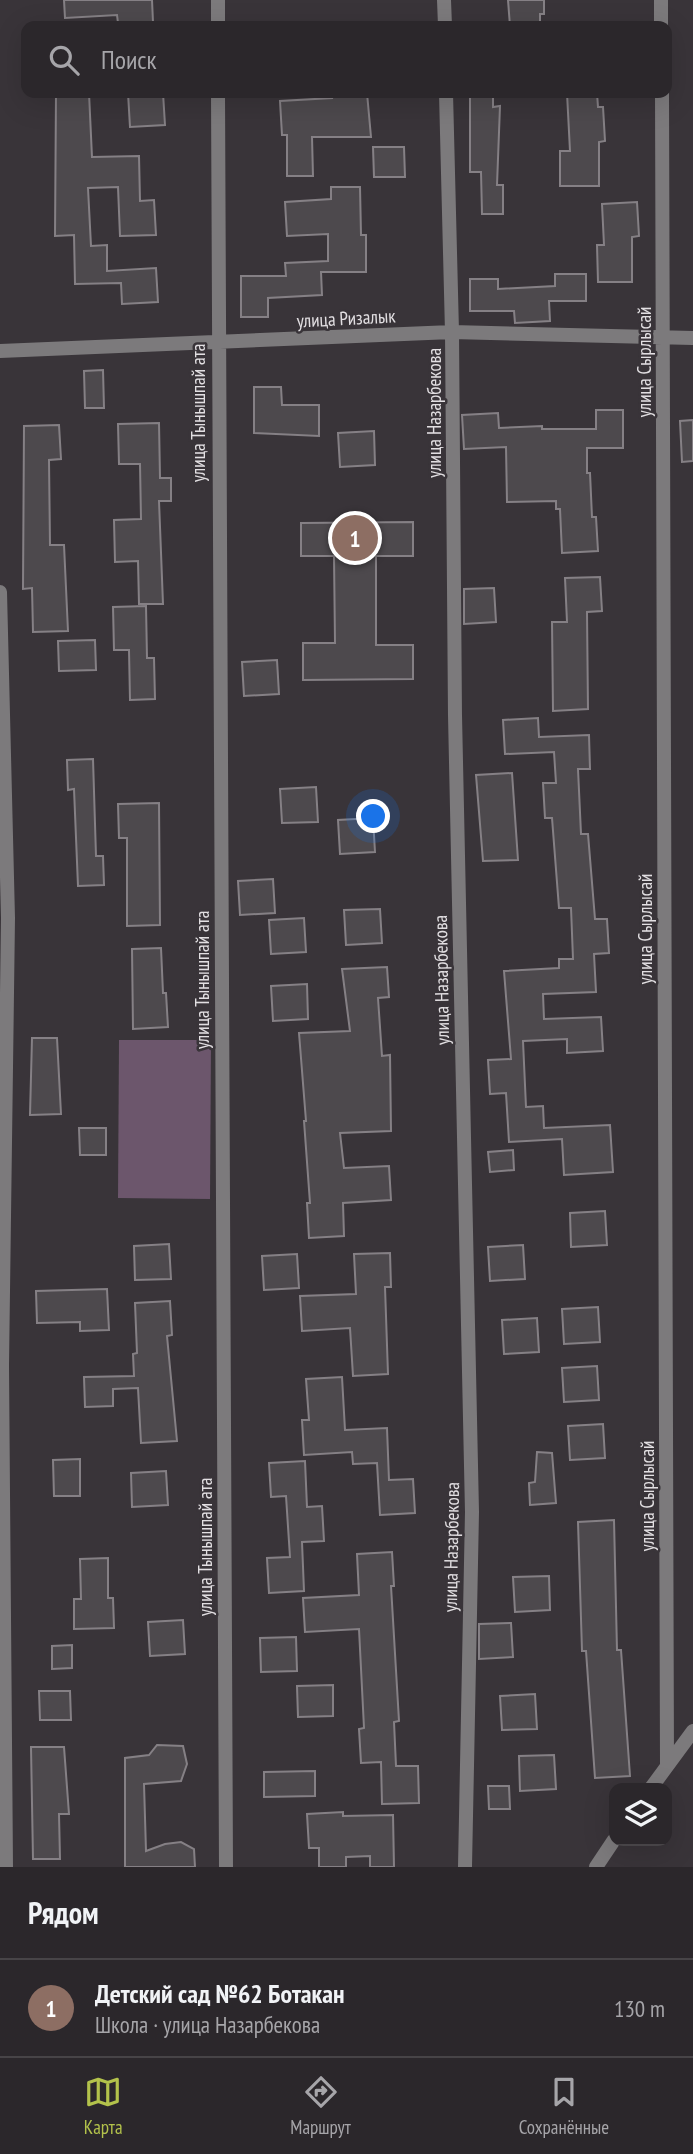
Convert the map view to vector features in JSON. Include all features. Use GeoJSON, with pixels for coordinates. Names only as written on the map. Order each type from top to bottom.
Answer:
{"type":"FeatureCollection","features":[{"type":"Feature","properties":{"kind":"street"},"geometry":{"type":"LineString","coordinates":[[218,0],[218,21]]}},
{"type":"Feature","properties":{"kind":"street"},"geometry":{"type":"LineString","coordinates":[[444,0],[445,21]]}},
{"type":"Feature","properties":{"kind":"street"},"geometry":{"type":"LineString","coordinates":[[661,0],[661,21]]}},
{"type":"Feature","properties":{"kind":"street","name":"улица Тынышпай ата"},"geometry":{"type":"LineString","coordinates":[[218,98],[226,1867]]}},
{"type":"Feature","properties":{"kind":"street","name":"улица Назарбекова"},"geometry":{"type":"LineString","coordinates":[[446,98],[452,332],[455,715],[472,1513],[465,1867]]}},
{"type":"Feature","properties":{"kind":"street","name":"улица Сырлысай"},"geometry":{"type":"LineString","coordinates":[[662,98],[667,1765]]}},
{"type":"Feature","properties":{"kind":"street","name":"улица Ризалык"},"geometry":{"type":"LineString","coordinates":[[0,351],[452,332],[693,338]]}},
{"type":"Feature","properties":{"kind":"street"},"geometry":{"type":"LineString","coordinates":[[0,592],[4,918],[1,1366],[6,1867]]}},
{"type":"Feature","properties":{"kind":"street"},"geometry":{"type":"LineString","coordinates":[[654,1783],[691,1739]]}},
{"type":"Feature","properties":{"kind":"street"},"geometry":{"type":"LineString","coordinates":[[596,1867],[610,1846]]}},
{"type":"Feature","properties":{"kind":"shaded area"},"geometry":{"type":"Polygon","coordinates":[[[119,1040],[211,1040],[210,1199],[118,1198],[119,1040]]]}},
{"type":"Feature","properties":{"kind":"building"},"geometry":{"type":"Polygon","coordinates":[[[64,0],[152,0],[153,21],[118,21],[117,15],[65,18],[64,0]]]}},
{"type":"Feature","properties":{"kind":"building"},"geometry":{"type":"Polygon","coordinates":[[[508,0],[544,0],[544,14],[540,14],[540,21],[510,21],[508,0]]]}},
{"type":"Feature","properties":{"kind":"building"},"geometry":{"type":"Polygon","coordinates":[[[56,98],[89,98],[92,157],[139,156],[140,201],[154,200],[156,235],[120,236],[118,187],[88,188],[91,246],[107,245],[107,271],[156,268],[158,302],[122,304],[121,283],[75,284],[74,235],[55,236],[56,98]]]}},
{"type":"Feature","properties":{"kind":"building"},"geometry":{"type":"Polygon","coordinates":[[[128,98],[163,98],[165,125],[130,127],[128,98]]]}},
{"type":"Feature","properties":{"kind":"building"},"geometry":{"type":"Polygon","coordinates":[[[367,98],[371,137],[312,137],[313,176],[287,176],[287,135],[282,135],[280,101],[367,98]]]}},
{"type":"Feature","properties":{"kind":"building"},"geometry":{"type":"Polygon","coordinates":[[[470,98],[493,98],[493,107],[500,106],[497,185],[503,185],[503,214],[482,214],[481,172],[470,172],[470,98]]]}},
{"type":"Feature","properties":{"kind":"building"},"geometry":{"type":"Polygon","coordinates":[[[567,98],[597,98],[598,107],[603,107],[605,141],[599,142],[599,186],[560,186],[560,151],[570,151],[567,98]]]}},
{"type":"Feature","properties":{"kind":"building"},"geometry":{"type":"Polygon","coordinates":[[[373,147],[404,147],[405,177],[374,177],[373,147]]]}},
{"type":"Feature","properties":{"kind":"building"},"geometry":{"type":"Polygon","coordinates":[[[331,187],[360,187],[361,235],[366,235],[366,272],[321,272],[322,295],[268,298],[268,317],[241,317],[241,276],[286,276],[285,263],[328,261],[328,234],[287,236],[285,202],[331,199],[331,187]]]}},
{"type":"Feature","properties":{"kind":"building"},"geometry":{"type":"Polygon","coordinates":[[[637,202],[639,236],[632,237],[632,282],[598,282],[597,245],[604,245],[602,204],[637,202]]]}},
{"type":"Feature","properties":{"kind":"building"},"geometry":{"type":"Polygon","coordinates":[[[555,274],[586,274],[586,301],[549,301],[550,321],[515,323],[514,311],[470,311],[470,279],[498,279],[498,289],[555,286],[555,274]]]}},
{"type":"Feature","properties":{"kind":"building"},"geometry":{"type":"Polygon","coordinates":[[[103,370],[104,408],[85,408],[84,371],[103,370]]]}},
{"type":"Feature","properties":{"kind":"building"},"geometry":{"type":"Polygon","coordinates":[[[254,387],[281,387],[282,405],[319,405],[319,436],[254,433],[254,387]]]}},
{"type":"Feature","properties":{"kind":"building"},"geometry":{"type":"Polygon","coordinates":[[[596,410],[623,410],[623,448],[587,448],[587,473],[590,473],[592,517],[596,517],[598,551],[562,553],[560,509],[556,509],[556,501],[507,502],[506,447],[464,449],[462,415],[498,413],[499,428],[542,426],[542,429],[596,429],[596,410]]]}},
{"type":"Feature","properties":{"kind":"building"},"geometry":{"type":"Polygon","coordinates":[[[693,420],[693,461],[682,462],[680,421],[693,420]]]}},
{"type":"Feature","properties":{"kind":"building"},"geometry":{"type":"Polygon","coordinates":[[[159,423],[160,478],[171,478],[171,501],[159,501],[163,604],[139,604],[138,561],[115,562],[114,520],[141,519],[140,464],[119,464],[118,424],[159,423]]]}},
{"type":"Feature","properties":{"kind":"building"},"geometry":{"type":"Polygon","coordinates":[[[59,425],[61,459],[49,460],[50,545],[64,545],[68,631],[33,632],[32,588],[23,589],[24,426],[59,425]]]}},
{"type":"Feature","properties":{"kind":"building"},"geometry":{"type":"Polygon","coordinates":[[[374,431],[375,465],[340,467],[338,433],[374,431]]]}},
{"type":"Feature","properties":{"kind":"building"},"geometry":{"type":"Polygon","coordinates":[[[413,522],[413,556],[376,556],[376,645],[413,645],[413,679],[303,680],[303,643],[335,643],[334,556],[301,556],[301,523],[413,522]]]}},
{"type":"Feature","properties":{"kind":"building"},"geometry":{"type":"Polygon","coordinates":[[[600,577],[602,611],[587,612],[588,709],[553,711],[552,622],[567,622],[565,578],[600,577]]]}},
{"type":"Feature","properties":{"kind":"building"},"geometry":{"type":"Polygon","coordinates":[[[494,588],[496,622],[464,624],[464,589],[494,588]]]}},
{"type":"Feature","properties":{"kind":"building"},"geometry":{"type":"Polygon","coordinates":[[[146,606],[147,658],[154,658],[155,699],[130,700],[129,650],[114,650],[113,607],[146,606]]]}},
{"type":"Feature","properties":{"kind":"building"},"geometry":{"type":"Polygon","coordinates":[[[95,640],[96,670],[59,671],[58,641],[95,640]]]}},
{"type":"Feature","properties":{"kind":"building"},"geometry":{"type":"Polygon","coordinates":[[[277,660],[279,694],[244,696],[242,662],[277,660]]]}},
{"type":"Feature","properties":{"kind":"building"},"geometry":{"type":"Polygon","coordinates":[[[538,718],[539,737],[589,735],[590,769],[578,769],[581,834],[588,834],[595,919],[607,919],[609,953],[594,954],[596,992],[543,994],[544,1019],[601,1017],[603,1051],[567,1053],[567,1039],[523,1041],[526,1107],[543,1106],[544,1128],[610,1125],[613,1172],[564,1175],[562,1139],[509,1142],[506,1093],[490,1094],[488,1060],[511,1059],[504,971],[559,968],[559,959],[573,959],[571,908],[559,908],[552,818],[545,818],[543,783],[556,783],[554,752],[505,754],[503,720],[538,718]]]}},
{"type":"Feature","properties":{"kind":"building"},"geometry":{"type":"Polygon","coordinates":[[[93,759],[96,856],[103,856],[104,885],[78,886],[74,789],[68,790],[67,760],[93,759]]]}},
{"type":"Feature","properties":{"kind":"building"},"geometry":{"type":"Polygon","coordinates":[[[512,773],[518,860],[483,861],[476,775],[512,773]]]}},
{"type":"Feature","properties":{"kind":"building"},"geometry":{"type":"Polygon","coordinates":[[[316,787],[318,822],[282,823],[280,789],[316,787]]]}},
{"type":"Feature","properties":{"kind":"building"},"geometry":{"type":"Polygon","coordinates":[[[159,803],[160,925],[127,926],[127,838],[119,838],[118,804],[159,803]]]}},
{"type":"Feature","properties":{"kind":"building"},"geometry":{"type":"Polygon","coordinates":[[[373,818],[375,852],[340,854],[338,820],[373,818]]]}},
{"type":"Feature","properties":{"kind":"building"},"geometry":{"type":"Polygon","coordinates":[[[273,879],[275,913],[240,915],[238,881],[273,879]]]}},
{"type":"Feature","properties":{"kind":"building"},"geometry":{"type":"Polygon","coordinates":[[[380,909],[382,943],[346,945],[344,910],[380,909]]]}},
{"type":"Feature","properties":{"kind":"building"},"geometry":{"type":"Polygon","coordinates":[[[304,918],[306,952],[271,954],[269,920],[304,918]]]}},
{"type":"Feature","properties":{"kind":"building"},"geometry":{"type":"Polygon","coordinates":[[[161,948],[168,1027],[133,1029],[132,949],[161,948]]]}},
{"type":"Feature","properties":{"kind":"building"},"geometry":{"type":"Polygon","coordinates":[[[387,967],[389,997],[378,998],[382,1056],[390,1055],[391,1131],[340,1133],[344,1168],[389,1166],[391,1200],[343,1203],[344,1236],[309,1238],[306,1121],[299,1033],[350,1031],[342,969],[387,967]]]}},
{"type":"Feature","properties":{"kind":"building"},"geometry":{"type":"Polygon","coordinates":[[[307,984],[308,1019],[273,1021],[271,986],[307,984]]]}},
{"type":"Feature","properties":{"kind":"building"},"geometry":{"type":"Polygon","coordinates":[[[32,1038],[57,1038],[61,1114],[30,1115],[32,1038]]]}},
{"type":"Feature","properties":{"kind":"building"},"geometry":{"type":"Polygon","coordinates":[[[79,1128],[106,1128],[106,1155],[80,1155],[79,1128]]]}},
{"type":"Feature","properties":{"kind":"building"},"geometry":{"type":"Polygon","coordinates":[[[513,1150],[514,1170],[490,1172],[488,1152],[513,1150]]]}},
{"type":"Feature","properties":{"kind":"building"},"geometry":{"type":"Polygon","coordinates":[[[605,1211],[607,1245],[571,1247],[570,1213],[605,1211]]]}},
{"type":"Feature","properties":{"kind":"building"},"geometry":{"type":"Polygon","coordinates":[[[169,1244],[171,1279],[135,1280],[134,1246],[169,1244]]]}},
{"type":"Feature","properties":{"kind":"building"},"geometry":{"type":"Polygon","coordinates":[[[523,1245],[525,1279],[490,1281],[488,1247],[523,1245]]]}},
{"type":"Feature","properties":{"kind":"building"},"geometry":{"type":"Polygon","coordinates":[[[390,1253],[391,1287],[385,1287],[388,1374],[353,1376],[350,1328],[302,1331],[300,1296],[356,1294],[354,1254],[390,1253]]]}},
{"type":"Feature","properties":{"kind":"building"},"geometry":{"type":"Polygon","coordinates":[[[297,1254],[299,1288],[264,1290],[262,1256],[297,1254]]]}},
{"type":"Feature","properties":{"kind":"building"},"geometry":{"type":"Polygon","coordinates":[[[107,1289],[109,1330],[80,1331],[80,1322],[37,1323],[36,1291],[107,1289]]]}},
{"type":"Feature","properties":{"kind":"building"},"geometry":{"type":"Polygon","coordinates":[[[170,1301],[172,1335],[167,1336],[177,1441],[141,1443],[138,1388],[113,1389],[113,1406],[85,1407],[84,1377],[134,1376],[133,1354],[137,1353],[135,1303],[170,1301]]]}},
{"type":"Feature","properties":{"kind":"building"},"geometry":{"type":"Polygon","coordinates":[[[598,1307],[600,1342],[564,1344],[562,1309],[598,1307]]]}},
{"type":"Feature","properties":{"kind":"building"},"geometry":{"type":"Polygon","coordinates":[[[537,1318],[539,1352],[504,1354],[502,1320],[537,1318]]]}},
{"type":"Feature","properties":{"kind":"building"},"geometry":{"type":"Polygon","coordinates":[[[597,1366],[599,1400],[564,1402],[562,1368],[597,1366]]]}},
{"type":"Feature","properties":{"kind":"building"},"geometry":{"type":"Polygon","coordinates":[[[342,1377],[345,1430],[387,1428],[389,1480],[413,1479],[415,1513],[380,1515],[377,1463],[353,1464],[352,1452],[304,1455],[302,1420],[309,1420],[306,1379],[342,1377]]]}},
{"type":"Feature","properties":{"kind":"building"},"geometry":{"type":"Polygon","coordinates":[[[603,1424],[605,1458],[570,1460],[568,1426],[603,1424]]]}},
{"type":"Feature","properties":{"kind":"building"},"geometry":{"type":"Polygon","coordinates":[[[537,1452],[552,1453],[556,1503],[530,1505],[529,1483],[535,1482],[537,1452]]]}},
{"type":"Feature","properties":{"kind":"building"},"geometry":{"type":"Polygon","coordinates":[[[80,1459],[80,1496],[54,1496],[53,1460],[80,1459]]]}},
{"type":"Feature","properties":{"kind":"building"},"geometry":{"type":"Polygon","coordinates":[[[305,1461],[307,1507],[322,1506],[324,1541],[302,1542],[304,1591],[269,1593],[267,1558],[290,1557],[286,1496],[271,1497],[269,1463],[305,1461]]]}},
{"type":"Feature","properties":{"kind":"building"},"geometry":{"type":"Polygon","coordinates":[[[166,1471],[168,1505],[132,1507],[131,1473],[166,1471]]]}},
{"type":"Feature","properties":{"kind":"building"},"geometry":{"type":"Polygon","coordinates":[[[614,1520],[617,1650],[621,1650],[630,1776],[595,1778],[586,1651],[582,1651],[578,1522],[614,1520]]]}},
{"type":"Feature","properties":{"kind":"building"},"geometry":{"type":"Polygon","coordinates":[[[392,1552],[394,1586],[391,1586],[399,1721],[394,1722],[396,1766],[418,1766],[419,1803],[382,1804],[381,1762],[361,1763],[359,1729],[364,1728],[359,1629],[305,1632],[303,1598],[359,1595],[357,1554],[392,1552]]]}},
{"type":"Feature","properties":{"kind":"building"},"geometry":{"type":"Polygon","coordinates":[[[108,1558],[108,1598],[113,1598],[114,1628],[74,1629],[74,1599],[81,1599],[80,1559],[108,1558]]]}},
{"type":"Feature","properties":{"kind":"building"},"geometry":{"type":"Polygon","coordinates":[[[549,1576],[550,1610],[515,1612],[513,1577],[549,1576]]]}},
{"type":"Feature","properties":{"kind":"building"},"geometry":{"type":"Polygon","coordinates":[[[183,1620],[185,1654],[150,1656],[148,1622],[183,1620]]]}},
{"type":"Feature","properties":{"kind":"building"},"geometry":{"type":"Polygon","coordinates":[[[511,1623],[513,1657],[479,1659],[479,1624],[511,1623]]]}},
{"type":"Feature","properties":{"kind":"building"},"geometry":{"type":"Polygon","coordinates":[[[296,1637],[297,1671],[261,1672],[260,1638],[296,1637]]]}},
{"type":"Feature","properties":{"kind":"building"},"geometry":{"type":"Polygon","coordinates":[[[72,1645],[72,1668],[52,1669],[52,1646],[72,1645]]]}},
{"type":"Feature","properties":{"kind":"building"},"geometry":{"type":"Polygon","coordinates":[[[333,1685],[333,1716],[298,1717],[297,1686],[333,1685]]]}},
{"type":"Feature","properties":{"kind":"building"},"geometry":{"type":"Polygon","coordinates":[[[39,1691],[70,1691],[71,1720],[40,1720],[39,1691]]]}},
{"type":"Feature","properties":{"kind":"building"},"geometry":{"type":"Polygon","coordinates":[[[535,1694],[537,1729],[502,1730],[500,1696],[535,1694]]]}},
{"type":"Feature","properties":{"kind":"building"},"geometry":{"type":"Polygon","coordinates":[[[157,1745],[183,1746],[187,1764],[181,1781],[144,1784],[146,1851],[181,1842],[194,1849],[195,1867],[125,1867],[125,1758],[149,1755],[157,1745]]]}},
{"type":"Feature","properties":{"kind":"building"},"geometry":{"type":"Polygon","coordinates":[[[31,1747],[64,1747],[69,1814],[59,1814],[60,1859],[33,1859],[31,1747]]]}},
{"type":"Feature","properties":{"kind":"building"},"geometry":{"type":"Polygon","coordinates":[[[554,1755],[556,1789],[520,1791],[519,1756],[554,1755]]]}},
{"type":"Feature","properties":{"kind":"building"},"geometry":{"type":"Polygon","coordinates":[[[315,1771],[315,1796],[264,1797],[264,1772],[315,1771]]]}},
{"type":"Feature","properties":{"kind":"building"},"geometry":{"type":"Polygon","coordinates":[[[488,1786],[509,1786],[510,1809],[489,1809],[488,1786]]]}},
{"type":"Feature","properties":{"kind":"building"},"geometry":{"type":"Polygon","coordinates":[[[343,1812],[343,1816],[393,1815],[394,1867],[370,1867],[370,1856],[346,1857],[346,1867],[319,1867],[319,1848],[309,1848],[307,1814],[343,1812]]]}},
{"type":"Feature","properties":{"kind":"place","name":"Детский сад №62 Ботакан"},"geometry":{"type":"Point","coordinates":[355,538]}}]}
